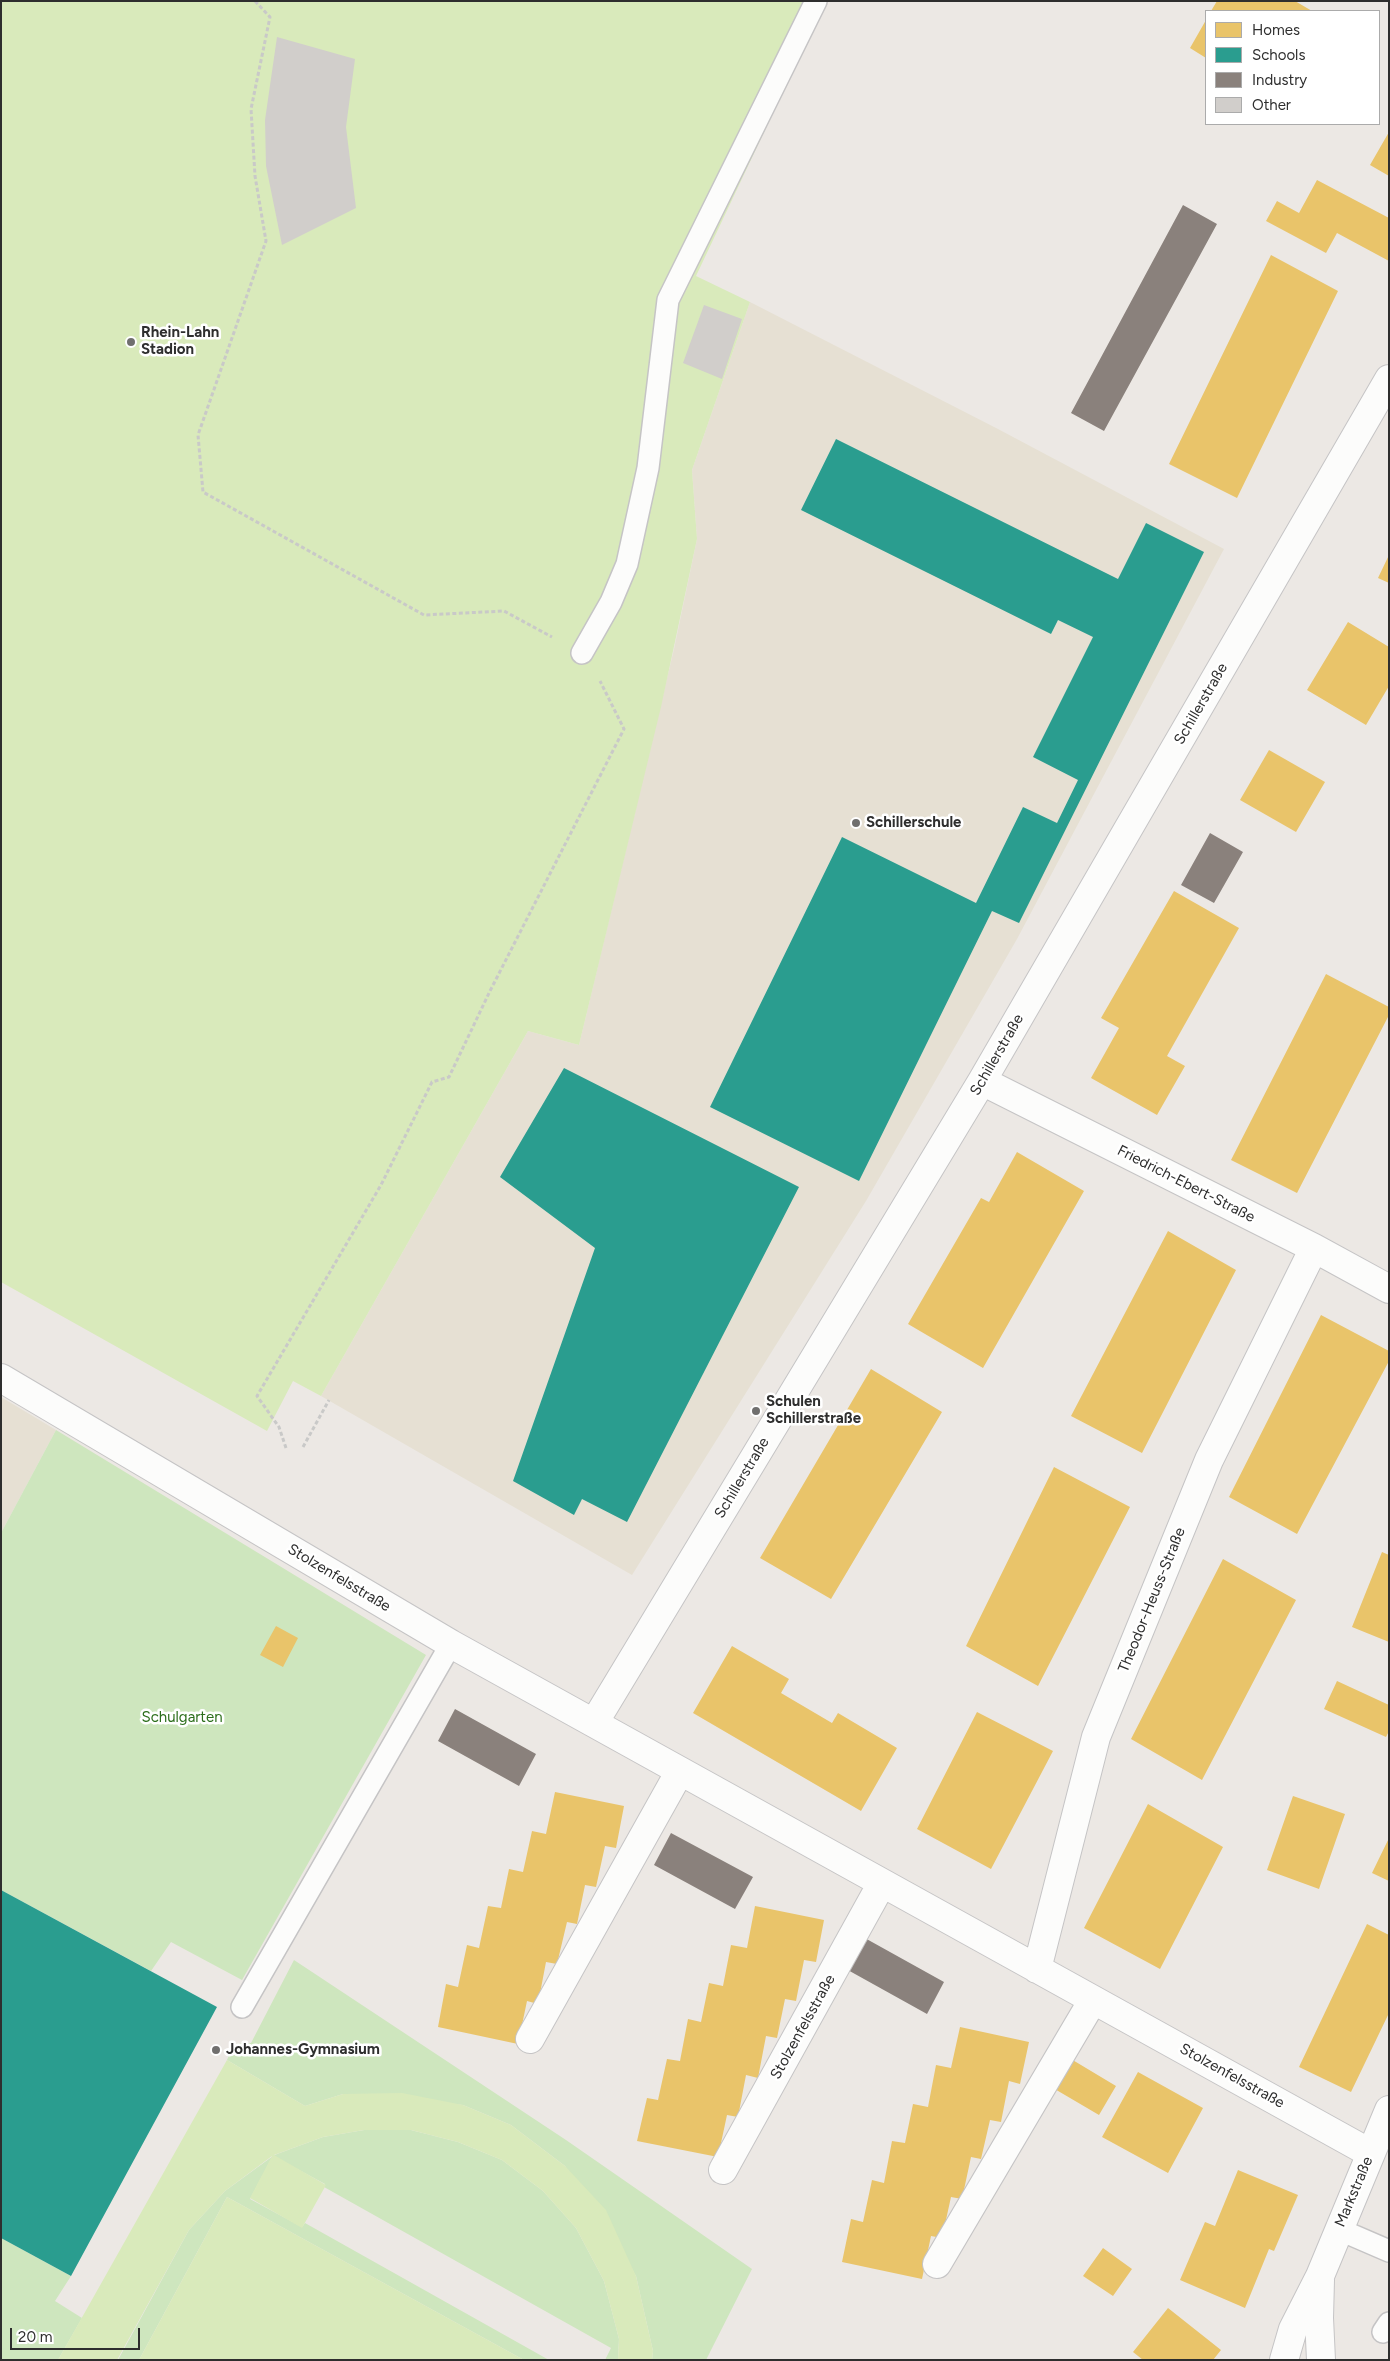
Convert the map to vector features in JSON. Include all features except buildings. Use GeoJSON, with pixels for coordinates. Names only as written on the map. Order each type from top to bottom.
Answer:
{"type":"FeatureCollection","features":[{"type":"Feature","properties":{"kind":"street","name":"Schillerstraße"},"geometry":{"type":"LineString","coordinates":[[594,1723],[982,1081],[1389,379]]}},
{"type":"Feature","properties":{"kind":"street","name":"Friedrich-Ebert-Straße"},"geometry":{"type":"LineString","coordinates":[[982,1081],[1314,1248],[1389,1289]]}},
{"type":"Feature","properties":{"kind":"street","name":"Theodor-Heuss-Straße"},"geometry":{"type":"LineString","coordinates":[[1037,1969],[1096,1737],[1209,1460],[1314,1248]]}},
{"type":"Feature","properties":{"kind":"street","name":"Stolzenfelsstraße"},"geometry":{"type":"LineString","coordinates":[[1,1378],[451,1644],[1370,2153]]}},
{"type":"Feature","properties":{"kind":"street"},"geometry":{"type":"LineString","coordinates":[[530,2039],[680,1770]]}},
{"type":"Feature","properties":{"kind":"street","name":"Stolzenfelsstraße"},"geometry":{"type":"LineString","coordinates":[[723,2170],[882,1883]]}},
{"type":"Feature","properties":{"kind":"street"},"geometry":{"type":"LineString","coordinates":[[937,2264],[1093,2000]]}},
{"type":"Feature","properties":{"kind":"street","name":"Markstraße"},"geometry":{"type":"LineString","coordinates":[[1284,2360],[1293,2329],[1320,2276],[1389,2110]]}},
{"type":"Feature","properties":{"kind":"street","name":"Markstraße"},"geometry":{"type":"LineString","coordinates":[[1320,2276],[1321,2360]]}},
{"type":"Feature","properties":{"kind":"lane"},"geometry":{"type":"LineString","coordinates":[[582,653],[611,602],[627,564],[648,468],[668,300],[816,1]]}},
{"type":"Feature","properties":{"kind":"lane"},"geometry":{"type":"LineString","coordinates":[[242,2006],[451,1644]]}},
{"type":"Feature","properties":{"kind":"lane"},"geometry":{"type":"LineString","coordinates":[[1338,2229],[1389,2251]]}},
{"type":"Feature","properties":{"kind":"path"},"geometry":{"type":"LineString","coordinates":[[255,1],[270,17],[251,109],[255,176],[266,240],[198,435],[202,492],[424,615],[504,611],[582,653],[587,656],[624,729],[495,982],[449,1077],[432,1082],[381,1185],[257,1396],[279,1427],[286,1448]]}},
{"type":"Feature","properties":{"kind":"path"},"geometry":{"type":"LineString","coordinates":[[303,1448],[329,1400]]}},
{"type":"Feature","properties":{"kind":"shaded area","name":"Schillerschule"},"geometry":{"type":"Polygon","coordinates":[[[750,302],[998,429],[1224,549],[1017,939],[866,1201],[632,1575],[321,1396],[528,1031],[579,1045],[674,649],[697,539],[692,470],[750,302]]]}},
{"type":"Feature","properties":{"kind":"shaded area"},"geometry":{"type":"Polygon","coordinates":[[[1,1397],[56,1430],[1,1533],[1,1397]]]}},
{"type":"Feature","properties":{"kind":"green space"},"geometry":{"type":"Polygon","coordinates":[[[1,1],[826,1],[696,276],[750,302],[692,470],[697,539],[661,707],[579,1045],[528,1031],[321,1396],[293,1381],[267,1431],[1,1282],[1,1]]]}},
{"type":"Feature","properties":{"kind":"green space","name":"Schulgarten"},"geometry":{"type":"Polygon","coordinates":[[[56,1430],[426,1655],[242,1980],[171,1942],[151,1971],[1,1890],[1,1533],[56,1430]]]}},
{"type":"Feature","properties":{"kind":"green space"},"geometry":{"type":"Polygon","coordinates":[[[294,1960],[566,2140],[752,2269],[706,2360],[652,2360],[653,2351],[636,2276],[565,2166],[511,2125],[463,2105],[343,2094],[305,2106],[227,2060],[234,2044],[251,2043],[294,1960]]]}},
{"type":"Feature","properties":{"kind":"green space"},"geometry":{"type":"Polygon","coordinates":[[[227,2060],[305,2106],[343,2094],[402,2093],[463,2105],[511,2125],[565,2166],[606,2210],[636,2276],[653,2351],[652,2360],[618,2360],[619,2339],[604,2281],[576,2228],[543,2191],[502,2160],[458,2142],[411,2130],[364,2130],[323,2137],[274,2155],[326,2185],[302,2228],[250,2198],[272,2156],[225,2191],[189,2230],[117,2360],[58,2360],[227,2060]]]}},
{"type":"Feature","properties":{"kind":"green space"},"geometry":{"type":"Polygon","coordinates":[[[364,2130],[411,2130],[458,2142],[502,2160],[543,2191],[576,2228],[604,2281],[619,2339],[618,2360],[605,2360],[611,2348],[324,2187],[325,2184],[273,2156],[323,2137],[364,2130]]]}},
{"type":"Feature","properties":{"kind":"green space"},"geometry":{"type":"Polygon","coordinates":[[[273,2156],[250,2199],[302,2227],[305,2223],[549,2360],[524,2360],[227,2197],[139,2360],[118,2360],[189,2230],[225,2191],[273,2156]]]}},
{"type":"Feature","properties":{"kind":"green space"},"geometry":{"type":"Polygon","coordinates":[[[227,2197],[524,2360],[139,2360],[227,2197]]]}},
{"type":"Feature","properties":{"kind":"green space"},"geometry":{"type":"Polygon","coordinates":[[[1,2238],[71,2276],[55,2301],[82,2318],[58,2360],[1,2360],[1,2238]]]}},
{"type":"Feature","properties":{"kind":"place","name":"Rhein-Lahn Stadion"},"geometry":{"type":"Point","coordinates":[131,342]}},
{"type":"Feature","properties":{"kind":"place","name":"Schillerschule"},"geometry":{"type":"Point","coordinates":[856,823]}},
{"type":"Feature","properties":{"kind":"place","name":"Schulen Schillerstraße"},"geometry":{"type":"Point","coordinates":[756,1411]}},
{"type":"Feature","properties":{"kind":"place","name":"Johannes-Gymnasium"},"geometry":{"type":"Point","coordinates":[216,2050]}}]}
